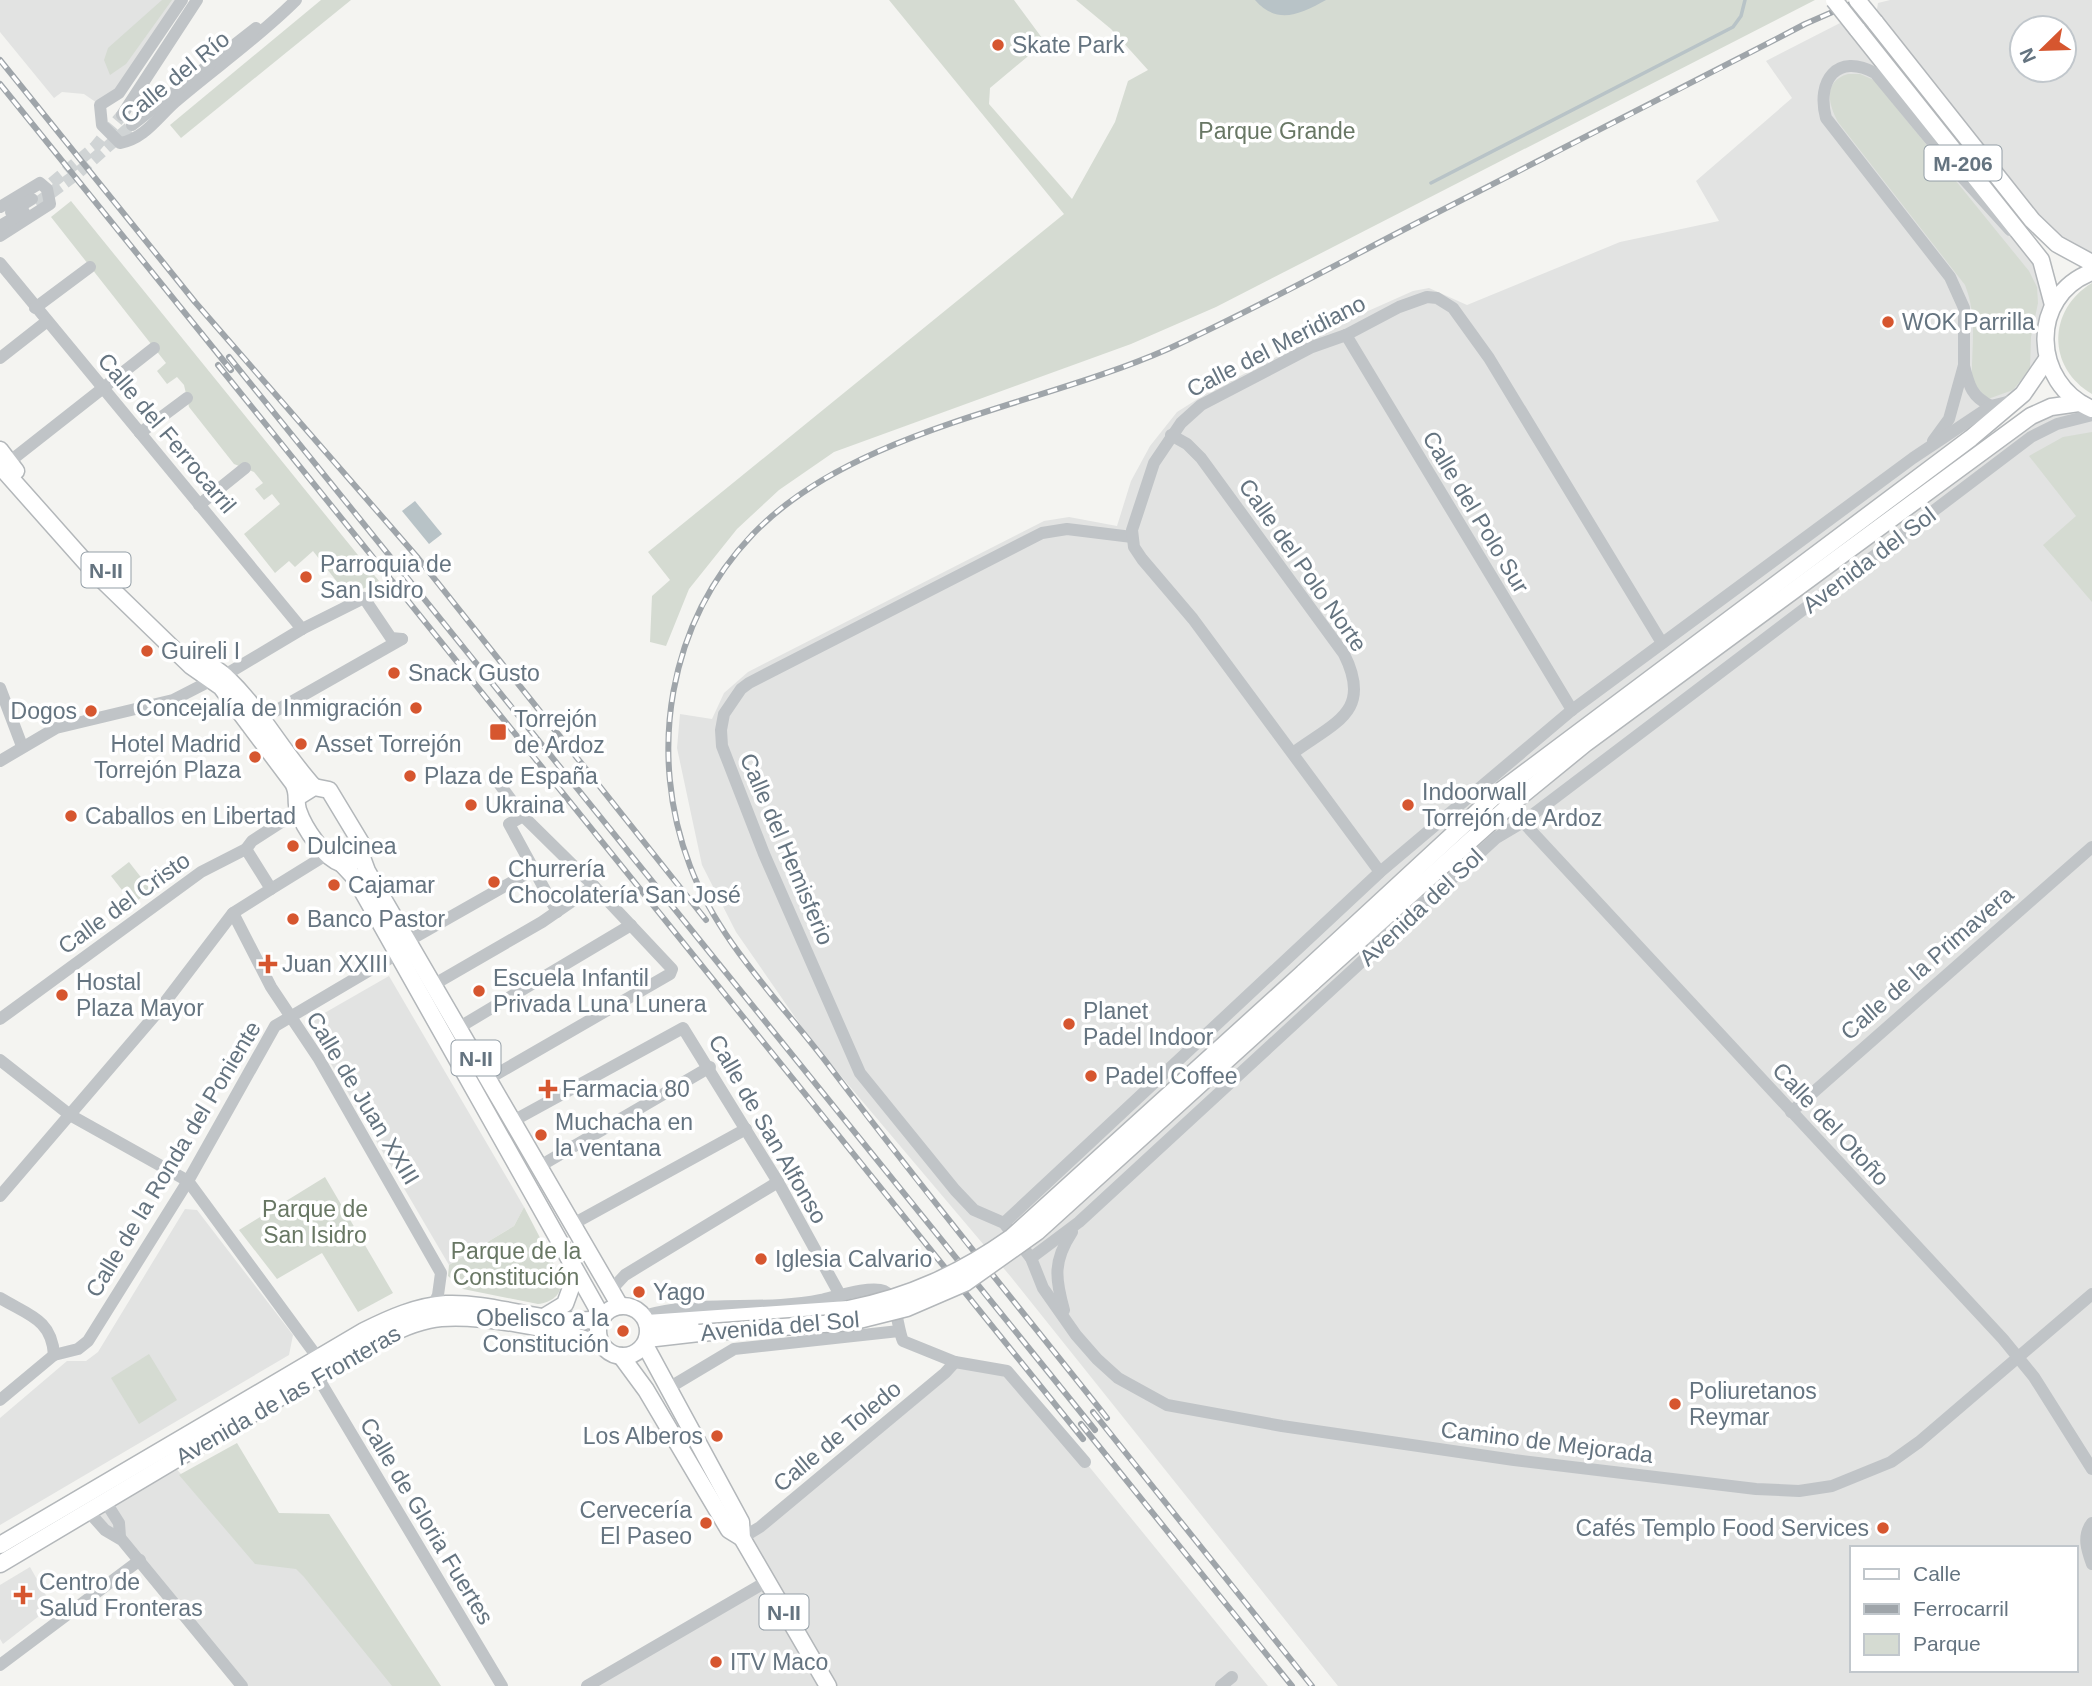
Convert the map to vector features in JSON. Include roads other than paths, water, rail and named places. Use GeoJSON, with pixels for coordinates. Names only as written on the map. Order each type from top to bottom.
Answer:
{"type":"FeatureCollection","features":[{"type":"Feature","properties":{"kind":"main road","name":"M-206"},"geometry":{"type":"LineString","coordinates":[[1834,0],[2041,260],[2053,305],[2044,340],[2046,359]]}},
{"type":"Feature","properties":{"kind":"main road","name":"M-206"},"geometry":{"type":"LineString","coordinates":[[1857,0],[2032,220],[2057,244],[2092,263]]}},
{"type":"Feature","properties":{"kind":"main road"},"geometry":{"type":"LineString","coordinates":[[2053,305],[2066,288],[2092,271]]}},
{"type":"Feature","properties":{"kind":"main road"},"geometry":{"type":"LineString","coordinates":[[2046,359],[2059,384],[2085,406]]}},
{"type":"Feature","properties":{"kind":"main road","name":"Avenida del Sol"},"geometry":{"type":"LineString","coordinates":[[646,1331],[851,1322],[907,1308],[965,1283],[1037,1232],[1307,978],[1499,792],[1952,452],[2018,399],[2046,359]]}},
{"type":"Feature","properties":{"kind":"main road","name":"Avenida del Sol"},"geometry":{"type":"LineString","coordinates":[[1307,978],[1339,958],[1510,805],[1586,743],[2031,416],[2051,407],[2085,406]]}},
{"type":"Feature","properties":{"kind":"main road","name":"N-II"},"geometry":{"type":"LineString","coordinates":[[3,460],[111,575],[263,718],[314,787],[329,790],[357,833],[364,867],[402,948],[602,1318],[598,1332],[603,1346],[621,1356],[646,1390],[729,1530],[742,1538]]}},
{"type":"Feature","properties":{"kind":"main road","name":"N-II"},"geometry":{"type":"LineString","coordinates":[[219,678],[293,783],[302,817],[326,855],[342,864],[355,878],[402,948],[433,985],[620,1306]]}},
{"type":"Feature","properties":{"kind":"main road"},"geometry":{"type":"LineString","coordinates":[[298,797],[314,787]]}},
{"type":"Feature","properties":{"kind":"main road"},"geometry":{"type":"LineString","coordinates":[[342,864],[353,862],[360,852]]}},
{"type":"Feature","properties":{"kind":"main road"},"geometry":{"type":"LineString","coordinates":[[542,1318],[565,1304],[576,1273]]}},
{"type":"Feature","properties":{"kind":"main road","name":"Avenida de las Fronteras"},"geometry":{"type":"LineString","coordinates":[[0,1564],[92,1500],[318,1358],[381,1322],[433,1306],[483,1308],[578,1322],[602,1318]]}},
{"type":"Feature","properties":{"kind":"main road"},"geometry":{"type":"LineString","coordinates":[[602,1318],[620,1306],[636,1309],[646,1331],[638,1352],[621,1356]]}},
{"type":"Feature","properties":{"kind":"main road","name":"Avenida de las Fronteras"},"geometry":{"type":"LineString","coordinates":[[0,1545],[92,1500],[386,1335],[432,1319],[464,1318],[533,1328],[582,1338],[603,1346]]}},
{"type":"Feature","properties":{"kind":"main road","name":"N-II"},"geometry":{"type":"LineString","coordinates":[[646,1331],[667,1389],[741,1522],[742,1538],[828,1686]]}},
{"type":"Feature","properties":{"kind":"street","name":"Calle del Río"},"geometry":{"type":"LineString","coordinates":[[182,0],[119,93],[100,105],[102,125],[120,143],[138,138],[176,102],[259,37],[296,0]]}},
{"type":"Feature","properties":{"kind":"street"},"geometry":{"type":"LineString","coordinates":[[122,115],[197,0]]}},
{"type":"Feature","properties":{"kind":"street","name":"Calle del Río"},"geometry":{"type":"LineString","coordinates":[[132,125],[296,0]]}},
{"type":"Feature","properties":{"kind":"street"},"geometry":{"type":"LineString","coordinates":[[1991,406],[1978,400],[1969,388],[1964,365],[1964,308],[1958,292],[1826,118],[1822,88],[1836,71],[1861,65],[1875,73],[1996,217],[2041,260]]}},
{"type":"Feature","properties":{"kind":"street"},"geometry":{"type":"LineString","coordinates":[[0,207],[40,183],[50,195],[50,204],[0,236]]}},
{"type":"Feature","properties":{"kind":"street"},"geometry":{"type":"LineString","coordinates":[[0,219],[34,202],[0,226]]}},
{"type":"Feature","properties":{"kind":"street","name":"Calle del Ferrocarril"},"geometry":{"type":"LineString","coordinates":[[0,263],[302,629]]}},
{"type":"Feature","properties":{"kind":"street"},"geometry":{"type":"LineString","coordinates":[[35,308],[90,267]]}},
{"type":"Feature","properties":{"kind":"street","name":"Calle del Meridiano"},"geometry":{"type":"LineString","coordinates":[[1132,537],[1144,486],[1171,435],[1201,405],[1312,347],[1346,335],[1415,300],[1437,298],[1453,308],[1489,358],[1662,643]]}},
{"type":"Feature","properties":{"kind":"street"},"geometry":{"type":"LineString","coordinates":[[0,358],[46,322]]}},
{"type":"Feature","properties":{"kind":"street","name":"Calle del Polo Sur"},"geometry":{"type":"LineString","coordinates":[[1346,335],[1572,710]]}},
{"type":"Feature","properties":{"kind":"street"},"geometry":{"type":"LineString","coordinates":[[3,460],[154,348]]}},
{"type":"Feature","properties":{"kind":"street"},"geometry":{"type":"LineString","coordinates":[[1928,447],[1948,419],[1964,365]]}},
{"type":"Feature","properties":{"kind":"street"},"geometry":{"type":"LineString","coordinates":[[140,433],[187,398]]}},
{"type":"Feature","properties":{"kind":"street"},"geometry":{"type":"LineString","coordinates":[[1031,1258],[1003,1223],[1380,872],[1572,710],[1662,643],[1928,447],[1991,406],[2018,399]]}},
{"type":"Feature","properties":{"kind":"street","name":"Avenida del Sol"},"geometry":{"type":"LineString","coordinates":[[1031,1258],[1079,1222],[1328,991],[1451,883],[1466,865],[1496,838],[1523,822],[2031,437],[2057,424],[2092,415]]}},
{"type":"Feature","properties":{"kind":"street","name":"Calle del Polo Norte"},"geometry":{"type":"LineString","coordinates":[[1171,435],[1187,444],[1201,458],[1344,654],[1353,672],[1357,689],[1347,712],[1293,753]]}},
{"type":"Feature","properties":{"kind":"street"},"geometry":{"type":"LineString","coordinates":[[199,505],[245,468]]}},
{"type":"Feature","properties":{"kind":"street","name":"Calle del Hemisferio"},"geometry":{"type":"LineString","coordinates":[[1003,1223],[974,1210],[964,1200],[860,1073],[753,830],[728,768],[721,730],[732,701],[750,683],[1042,533],[1067,529],[1132,537]]}},
{"type":"Feature","properties":{"kind":"street"},"geometry":{"type":"LineString","coordinates":[[1132,537],[1142,559],[1193,619],[1380,872]]}},
{"type":"Feature","properties":{"kind":"street"},"geometry":{"type":"LineString","coordinates":[[0,761],[22,746],[75,722],[173,700],[219,678],[302,629],[364,598],[391,638],[402,639],[263,718]]}},
{"type":"Feature","properties":{"kind":"street"},"geometry":{"type":"LineString","coordinates":[[2,696],[22,746]]}},
{"type":"Feature","properties":{"kind":"street"},"geometry":{"type":"LineString","coordinates":[[488,1079],[670,974],[672,969],[523,816],[498,782]]}},
{"type":"Feature","properties":{"kind":"street"},"geometry":{"type":"LineString","coordinates":[[523,816],[509,824],[557,912]]}},
{"type":"Feature","properties":{"kind":"street","name":"Calle del Cristo"},"geometry":{"type":"LineString","coordinates":[[0,1019],[201,872],[246,849],[274,826],[302,817]]}},
{"type":"Feature","properties":{"kind":"street","name":"Calle del Otoño"},"geometry":{"type":"LineString","coordinates":[[1523,822],[2019,1357],[2092,1468]]}},
{"type":"Feature","properties":{"kind":"street","name":"Calle de la Primavera"},"geometry":{"type":"LineString","coordinates":[[1791,1112],[2092,847]]}},
{"type":"Feature","properties":{"kind":"street"},"geometry":{"type":"LineString","coordinates":[[246,849],[271,889]]}},
{"type":"Feature","properties":{"kind":"street"},"geometry":{"type":"LineString","coordinates":[[0,1196],[156,1014],[233,913],[326,855]]}},
{"type":"Feature","properties":{"kind":"street"},"geometry":{"type":"LineString","coordinates":[[1339,958],[1391,925],[1466,865]]}},
{"type":"Feature","properties":{"kind":"street","name":"Calle de la Ronda del Poniente"},"geometry":{"type":"LineString","coordinates":[[0,1400],[54,1355],[78,1349],[88,1340],[188,1181],[275,1026],[533,870]]}},
{"type":"Feature","properties":{"kind":"street"},"geometry":{"type":"LineString","coordinates":[[433,985],[557,912],[594,886]]}},
{"type":"Feature","properties":{"kind":"street","name":"Calle de Juan XXIII"},"geometry":{"type":"LineString","coordinates":[[233,913],[271,987],[319,1059],[441,1273],[438,1295],[433,1306]]}},
{"type":"Feature","properties":{"kind":"street"},"geometry":{"type":"LineString","coordinates":[[458,1028],[631,925]]}},
{"type":"Feature","properties":{"kind":"street","name":"Calle de San Alfonso"},"geometry":{"type":"LineString","coordinates":[[513,1121],[683,1028],[710,1067],[778,1182],[839,1293]]}},
{"type":"Feature","properties":{"kind":"street"},"geometry":{"type":"LineString","coordinates":[[0,1060],[70,1115],[188,1181],[318,1358]]}},
{"type":"Feature","properties":{"kind":"street"},"geometry":{"type":"LineString","coordinates":[[540,1166],[710,1067]]}},
{"type":"Feature","properties":{"kind":"street"},"geometry":{"type":"LineString","coordinates":[[573,1224],[746,1129]]}},
{"type":"Feature","properties":{"kind":"street"},"geometry":{"type":"LineString","coordinates":[[611,1290],[625,1275],[778,1182]]}},
{"type":"Feature","properties":{"kind":"street","name":"Camino de Mejorada"},"geometry":{"type":"LineString","coordinates":[[1065,1317],[1055,1270],[1063,1246],[1079,1222]]}},
{"type":"Feature","properties":{"kind":"street","name":"Camino de Mejorada"},"geometry":{"type":"LineString","coordinates":[[1031,1258],[1043,1288],[1097,1359],[1118,1378],[1167,1405],[1282,1426],[1487,1456],[1756,1489],[1799,1490],[1832,1486],[1891,1462],[2092,1294]]}},
{"type":"Feature","properties":{"kind":"street"},"geometry":{"type":"LineString","coordinates":[[646,1331],[674,1308],[807,1303],[839,1293],[882,1289],[889,1294],[903,1341],[955,1362],[1007,1371],[1085,1462]]}},
{"type":"Feature","properties":{"kind":"street"},"geometry":{"type":"LineString","coordinates":[[0,1298],[45,1325],[53,1336],[54,1355]]}},
{"type":"Feature","properties":{"kind":"street"},"geometry":{"type":"LineString","coordinates":[[667,1389],[734,1349],[899,1331]]}},
{"type":"Feature","properties":{"kind":"street","name":"Calle de Toledo"},"geometry":{"type":"LineString","coordinates":[[742,1538],[803,1492],[955,1362]]}},
{"type":"Feature","properties":{"kind":"street","name":"Calle de Gloria Fuertes"},"geometry":{"type":"LineString","coordinates":[[317,1376],[502,1686]]}},
{"type":"Feature","properties":{"kind":"street"},"geometry":{"type":"LineString","coordinates":[[92,1500],[120,1523],[120,1537]]}},
{"type":"Feature","properties":{"kind":"street"},"geometry":{"type":"LineString","coordinates":[[92,1500],[105,1530],[120,1537],[141,1560],[242,1686]]}},
{"type":"Feature","properties":{"kind":"street"},"geometry":{"type":"LineString","coordinates":[[2092,1523],[2088,1528],[2085,1546],[2092,1564]]}},
{"type":"Feature","properties":{"kind":"street"},"geometry":{"type":"LineString","coordinates":[[0,1665],[141,1560]]}},
{"type":"Feature","properties":{"kind":"street"},"geometry":{"type":"LineString","coordinates":[[587,1686],[766,1581]]}},
{"type":"Feature","properties":{"kind":"street"},"geometry":{"type":"LineString","coordinates":[[1221,1686],[1232,1677]]}},
{"type":"Feature","properties":{"kind":"waterway"},"geometry":{"type":"LineString","coordinates":[[1431,183],[1733,27],[1741,16],[1745,0]]}},
{"type":"Feature","properties":{"kind":"tunnel"},"geometry":{"type":"LineString","coordinates":[[52,183],[95,147],[122,115]]}},
{"type":"Feature","properties":{"kind":"tunnel"},"geometry":{"type":"LineString","coordinates":[[36,204],[78,173],[132,125]]}},
{"type":"Feature","properties":{"kind":"railway"},"geometry":{"type":"LineString","coordinates":[[1107,1418],[752,971],[717,921],[702,894],[677,823],[670,779],[669,735],[674,691],[684,648],[701,608],[724,569],[753,534],[794,498],[842,469],[949,424],[1117,369],[1168,349],[1805,24],[1860,0]]}},
{"type":"Feature","properties":{"kind":"railway"},"geometry":{"type":"LineString","coordinates":[[0,60],[195,302],[418,558],[706,920]]}},
{"type":"Feature","properties":{"kind":"railway"},"geometry":{"type":"LineString","coordinates":[[0,84],[231,370]]}},
{"type":"Feature","properties":{"kind":"railway"},"geometry":{"type":"LineString","coordinates":[[229,357],[1095,1430]]}},
{"type":"Feature","properties":{"kind":"railway"},"geometry":{"type":"LineString","coordinates":[[218,365],[1083,1439]]}},
{"type":"Feature","properties":{"kind":"railway"},"geometry":{"type":"LineString","coordinates":[[1093,1412],[1312,1686]]}},
{"type":"Feature","properties":{"kind":"railway"},"geometry":{"type":"LineString","coordinates":[[1081,1424],[1292,1686]]}},
{"type":"Feature","properties":{"kind":"place","name":"Skate Park"},"geometry":{"type":"Point","coordinates":[998,45]}},
{"type":"Feature","properties":{"kind":"place","name":"WOK Parrilla"},"geometry":{"type":"Point","coordinates":[1888,322]}},
{"type":"Feature","properties":{"kind":"place","name":"Parroquia de San Isidro"},"geometry":{"type":"Point","coordinates":[306,577]}},
{"type":"Feature","properties":{"kind":"place","name":"Guireli I"},"geometry":{"type":"Point","coordinates":[147,651]}},
{"type":"Feature","properties":{"kind":"place","name":"Snack Gusto"},"geometry":{"type":"Point","coordinates":[394,673]}},
{"type":"Feature","properties":{"kind":"place","name":"Concejalía de Inmigración"},"geometry":{"type":"Point","coordinates":[416,708]}},
{"type":"Feature","properties":{"kind":"place","name":"Dogos"},"geometry":{"type":"Point","coordinates":[91,711]}},
{"type":"Feature","properties":{"kind":"place","name":"Torrejón de Ardoz"},"geometry":{"type":"Point","coordinates":[498,732]}},
{"type":"Feature","properties":{"kind":"place","name":"Asset Torrejón"},"geometry":{"type":"Point","coordinates":[301,744]}},
{"type":"Feature","properties":{"kind":"place","name":"Hotel Madrid Torrejón Plaza"},"geometry":{"type":"Point","coordinates":[255,757]}},
{"type":"Feature","properties":{"kind":"place","name":"Plaza de España"},"geometry":{"type":"Point","coordinates":[410,776]}},
{"type":"Feature","properties":{"kind":"place","name":"Ukraina"},"geometry":{"type":"Point","coordinates":[471,805]}},
{"type":"Feature","properties":{"kind":"place","name":"Indoorwall Torrejón de Ardoz"},"geometry":{"type":"Point","coordinates":[1408,805]}},
{"type":"Feature","properties":{"kind":"place","name":"Caballos en Libertad"},"geometry":{"type":"Point","coordinates":[71,816]}},
{"type":"Feature","properties":{"kind":"place","name":"Dulcinea"},"geometry":{"type":"Point","coordinates":[293,846]}},
{"type":"Feature","properties":{"kind":"place","name":"Churrería Chocolatería San José"},"geometry":{"type":"Point","coordinates":[494,882]}},
{"type":"Feature","properties":{"kind":"place","name":"Cajamar"},"geometry":{"type":"Point","coordinates":[334,885]}},
{"type":"Feature","properties":{"kind":"place","name":"Banco Pastor"},"geometry":{"type":"Point","coordinates":[293,919]}},
{"type":"Feature","properties":{"kind":"place","name":"Juan XXIII"},"geometry":{"type":"Point","coordinates":[268,964]}},
{"type":"Feature","properties":{"kind":"place","name":"Escuela Infantil Privada Luna Lunera"},"geometry":{"type":"Point","coordinates":[479,991]}},
{"type":"Feature","properties":{"kind":"place","name":"Hostal Plaza Mayor"},"geometry":{"type":"Point","coordinates":[62,995]}},
{"type":"Feature","properties":{"kind":"place","name":"Planet Padel Indoor"},"geometry":{"type":"Point","coordinates":[1069,1024]}},
{"type":"Feature","properties":{"kind":"place","name":"Padel Coffee"},"geometry":{"type":"Point","coordinates":[1091,1076]}},
{"type":"Feature","properties":{"kind":"place","name":"Farmacia 80"},"geometry":{"type":"Point","coordinates":[548,1089]}},
{"type":"Feature","properties":{"kind":"place","name":"Muchacha en la ventana"},"geometry":{"type":"Point","coordinates":[541,1135]}},
{"type":"Feature","properties":{"kind":"place","name":"Iglesia Calvario"},"geometry":{"type":"Point","coordinates":[761,1259]}},
{"type":"Feature","properties":{"kind":"place","name":"Yago"},"geometry":{"type":"Point","coordinates":[639,1292]}},
{"type":"Feature","properties":{"kind":"place","name":"Obelisco a la Constitución"},"geometry":{"type":"Point","coordinates":[623,1331]}},
{"type":"Feature","properties":{"kind":"place","name":"Poliuretanos Reymar"},"geometry":{"type":"Point","coordinates":[1675,1404]}},
{"type":"Feature","properties":{"kind":"place","name":"Los Alberos"},"geometry":{"type":"Point","coordinates":[717,1436]}},
{"type":"Feature","properties":{"kind":"place","name":"Cervecería El Paseo"},"geometry":{"type":"Point","coordinates":[706,1523]}},
{"type":"Feature","properties":{"kind":"place","name":"Cafés Templo Food Services"},"geometry":{"type":"Point","coordinates":[1883,1528]}},
{"type":"Feature","properties":{"kind":"place","name":"Centro de Salud Fronteras"},"geometry":{"type":"Point","coordinates":[23,1595]}},
{"type":"Feature","properties":{"kind":"place","name":"ITV Maco"},"geometry":{"type":"Point","coordinates":[716,1662]}},
{"type":"Feature","properties":{"kind":"park label","name":"Parque Grande"},"geometry":{"type":"Point","coordinates":[1277,131]}},
{"type":"Feature","properties":{"kind":"park label","name":"Parque de San Isidro"},"geometry":{"type":"Point","coordinates":[315,1222]}},
{"type":"Feature","properties":{"kind":"park label","name":"Parque de la Constitución"},"geometry":{"type":"Point","coordinates":[516,1264]}}]}
